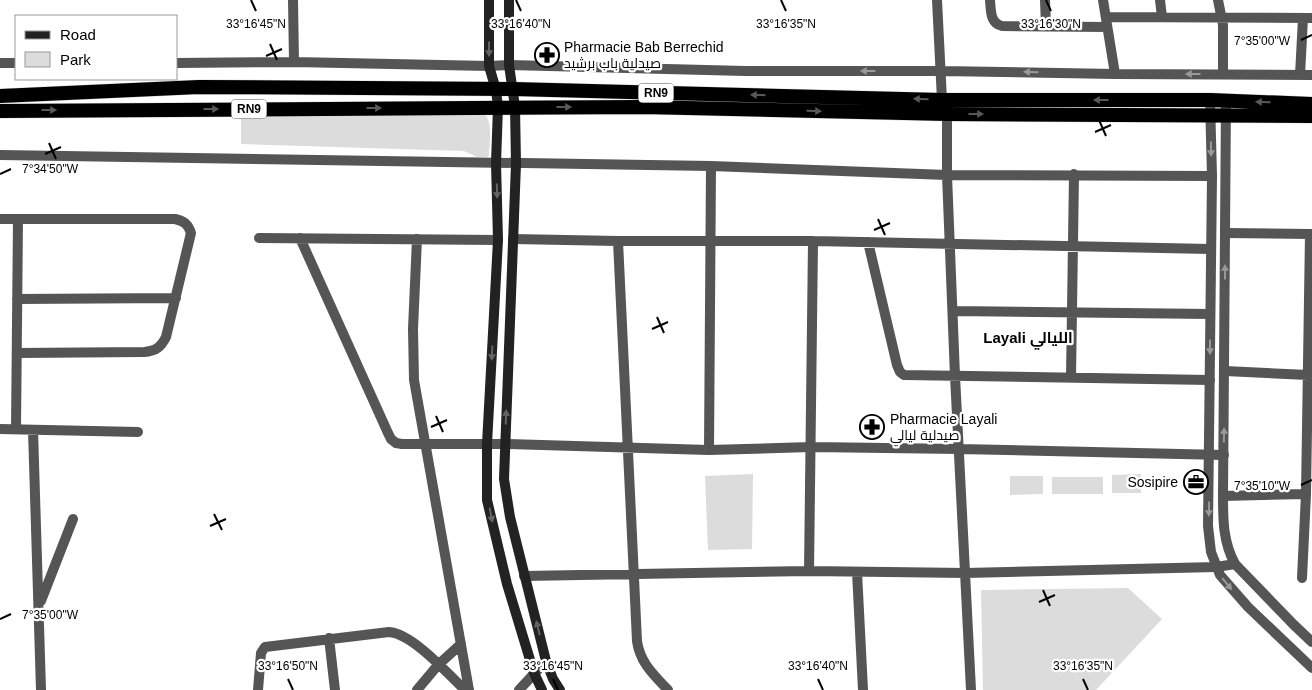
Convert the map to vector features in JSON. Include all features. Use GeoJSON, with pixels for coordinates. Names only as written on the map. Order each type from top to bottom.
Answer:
{"type":"FeatureCollection","features":[{"type":"Feature","properties":{"kind":"highway","name":"RN9"},"geometry":{"type":"LineString","coordinates":[[0,96],[199,87],[513,90],[942,100],[1210,100],[1312,104]]}},
{"type":"Feature","properties":{"kind":"highway","name":"RN9"},"geometry":{"type":"LineString","coordinates":[[0,111],[643,107],[947,114],[1312,116]]}},
{"type":"Feature","properties":{"kind":"main road"},"geometry":{"type":"LineString","coordinates":[[489,0],[488,66],[496,90],[498,107],[496,164],[498,240],[487,444],[488,500],[507,584],[541,690]]}},
{"type":"Feature","properties":{"kind":"main road"},"geometry":{"type":"LineString","coordinates":[[509,0],[509,65],[515,107],[516,164],[504,479],[506,498],[546,662],[560,690]]}},
{"type":"Feature","properties":{"kind":"street"},"geometry":{"type":"LineString","coordinates":[[293,0],[294,62]]}},
{"type":"Feature","properties":{"kind":"street"},"geometry":{"type":"LineString","coordinates":[[938,0],[942,100],[947,114],[947,174],[955,376],[971,690]]}},
{"type":"Feature","properties":{"kind":"street"},"geometry":{"type":"LineString","coordinates":[[990,0],[992,16],[998,25],[1006,27],[1046,26],[1162,17],[1307,18],[1300,75]]}},
{"type":"Feature","properties":{"kind":"street"},"geometry":{"type":"LineString","coordinates":[[1045,0],[1046,26]]}},
{"type":"Feature","properties":{"kind":"street"},"geometry":{"type":"LineString","coordinates":[[1103,0],[1115,74]]}},
{"type":"Feature","properties":{"kind":"street"},"geometry":{"type":"LineString","coordinates":[[1160,0],[1162,17]]}},
{"type":"Feature","properties":{"kind":"street"},"geometry":{"type":"LineString","coordinates":[[1218,0],[1223,25],[1223,74]]}},
{"type":"Feature","properties":{"kind":"street"},"geometry":{"type":"LineString","coordinates":[[178,62],[509,65],[745,71],[1312,75]]}},
{"type":"Feature","properties":{"kind":"street"},"geometry":{"type":"LineString","coordinates":[[0,63],[15,63]]}},
{"type":"Feature","properties":{"kind":"street"},"geometry":{"type":"LineString","coordinates":[[1210,100],[1212,176],[1209,539],[1220,575],[1232,590],[1312,668]]}},
{"type":"Feature","properties":{"kind":"street"},"geometry":{"type":"LineString","coordinates":[[1226,101],[1223,496],[1225,536],[1235,564],[1312,642]]}},
{"type":"Feature","properties":{"kind":"street"},"geometry":{"type":"LineString","coordinates":[[0,155],[711,166],[947,174],[1212,176]]}},
{"type":"Feature","properties":{"kind":"street"},"geometry":{"type":"LineString","coordinates":[[709,450],[711,166]]}},
{"type":"Feature","properties":{"kind":"street"},"geometry":{"type":"LineString","coordinates":[[1071,378],[1074,174]]}},
{"type":"Feature","properties":{"kind":"street"},"geometry":{"type":"LineString","coordinates":[[0,219],[175,218],[183,220],[191,233],[166,337],[163,344],[152,352],[17,353]]}},
{"type":"Feature","properties":{"kind":"street"},"geometry":{"type":"LineString","coordinates":[[16,430],[18,219]]}},
{"type":"Feature","properties":{"kind":"street"},"geometry":{"type":"LineString","coordinates":[[1226,233],[1311,234],[1308,375],[1309,458],[1302,578]]}},
{"type":"Feature","properties":{"kind":"street"},"geometry":{"type":"LineString","coordinates":[[259,238],[498,240]]}},
{"type":"Feature","properties":{"kind":"street"},"geometry":{"type":"LineString","coordinates":[[300,238],[391,439],[396,443],[709,450],[811,447],[1224,455]]}},
{"type":"Feature","properties":{"kind":"street"},"geometry":{"type":"LineString","coordinates":[[417,240],[412,357],[415,388],[467,690]]}},
{"type":"Feature","properties":{"kind":"street"},"geometry":{"type":"LineString","coordinates":[[513,240],[813,241],[1210,249]]}},
{"type":"Feature","properties":{"kind":"street"},"geometry":{"type":"LineString","coordinates":[[618,241],[629,448],[633,574],[639,654],[647,667],[668,690]]}},
{"type":"Feature","properties":{"kind":"street"},"geometry":{"type":"LineString","coordinates":[[809,571],[813,241]]}},
{"type":"Feature","properties":{"kind":"street"},"geometry":{"type":"LineString","coordinates":[[868,242],[897,365],[900,372],[908,376],[1210,380]]}},
{"type":"Feature","properties":{"kind":"street"},"geometry":{"type":"LineString","coordinates":[[17,299],[176,298]]}},
{"type":"Feature","properties":{"kind":"street"},"geometry":{"type":"LineString","coordinates":[[953,310],[1210,314]]}},
{"type":"Feature","properties":{"kind":"street"},"geometry":{"type":"LineString","coordinates":[[1225,371],[1308,375]]}},
{"type":"Feature","properties":{"kind":"street"},"geometry":{"type":"LineString","coordinates":[[0,429],[138,432]]}},
{"type":"Feature","properties":{"kind":"street"},"geometry":{"type":"LineString","coordinates":[[33,430],[41,690]]}},
{"type":"Feature","properties":{"kind":"street"},"geometry":{"type":"LineString","coordinates":[[1223,496],[1306,494]]}},
{"type":"Feature","properties":{"kind":"street"},"geometry":{"type":"LineString","coordinates":[[39,607],[73,519]]}},
{"type":"Feature","properties":{"kind":"street"},"geometry":{"type":"LineString","coordinates":[[524,576],[809,571],[966,573],[1216,567],[1235,564]]}},
{"type":"Feature","properties":{"kind":"street"},"geometry":{"type":"LineString","coordinates":[[857,572],[862,690]]}},
{"type":"Feature","properties":{"kind":"street"},"geometry":{"type":"LineString","coordinates":[[1280,638],[1294,625]]}},
{"type":"Feature","properties":{"kind":"street"},"geometry":{"type":"LineString","coordinates":[[258,690],[263,648],[272,645],[389,632],[398,633],[413,642],[467,690]]}},
{"type":"Feature","properties":{"kind":"street"},"geometry":{"type":"LineString","coordinates":[[329,638],[335,690]]}},
{"type":"Feature","properties":{"kind":"street"},"geometry":{"type":"LineString","coordinates":[[418,690],[438,665],[460,644]]}},
{"type":"Feature","properties":{"kind":"street"},"geometry":{"type":"LineString","coordinates":[[519,690],[546,662]]}},
{"type":"Feature","properties":{"kind":"street"},"geometry":{"type":"LineString","coordinates":[[541,690],[553,679]]}},
{"type":"Feature","properties":{"kind":"green space"},"geometry":{"type":"Polygon","coordinates":[[[241,112],[483,113],[489,121],[490,127],[489,156],[477,157],[464,151],[241,144],[241,112]]]}},
{"type":"Feature","properties":{"kind":"green space"},"geometry":{"type":"Polygon","coordinates":[[[753,474],[752,549],[708,550],[705,476],[753,474]]]}},
{"type":"Feature","properties":{"kind":"green space"},"geometry":{"type":"Polygon","coordinates":[[[1141,474],[1141,493],[1112,493],[1112,475],[1141,474]]]}},
{"type":"Feature","properties":{"kind":"green space"},"geometry":{"type":"Polygon","coordinates":[[[1010,476],[1043,476],[1043,494],[1010,495],[1010,476]]]}},
{"type":"Feature","properties":{"kind":"green space"},"geometry":{"type":"Polygon","coordinates":[[[1052,477],[1103,477],[1103,494],[1052,494],[1052,477]]]}},
{"type":"Feature","properties":{"kind":"green space"},"geometry":{"type":"Polygon","coordinates":[[[1128,588],[1162,619],[1096,690],[983,690],[981,590],[1128,588]]]}},
{"type":"Feature","properties":{"kind":"place","name":"Pharmacie Bab Berrechid صيدلية باب برشيد"},"geometry":{"type":"Point","coordinates":[547,55]}},
{"type":"Feature","properties":{"kind":"place","name":"Pharmacie Layali صيدلية ليالي"},"geometry":{"type":"Point","coordinates":[872,427]}},
{"type":"Feature","properties":{"kind":"place","name":"Sosipire"},"geometry":{"type":"Point","coordinates":[1196,482]}},
{"type":"Feature","properties":{"kind":"district","name":"Layali الليالي"},"geometry":{"type":"Point","coordinates":[1028,338]}}]}
